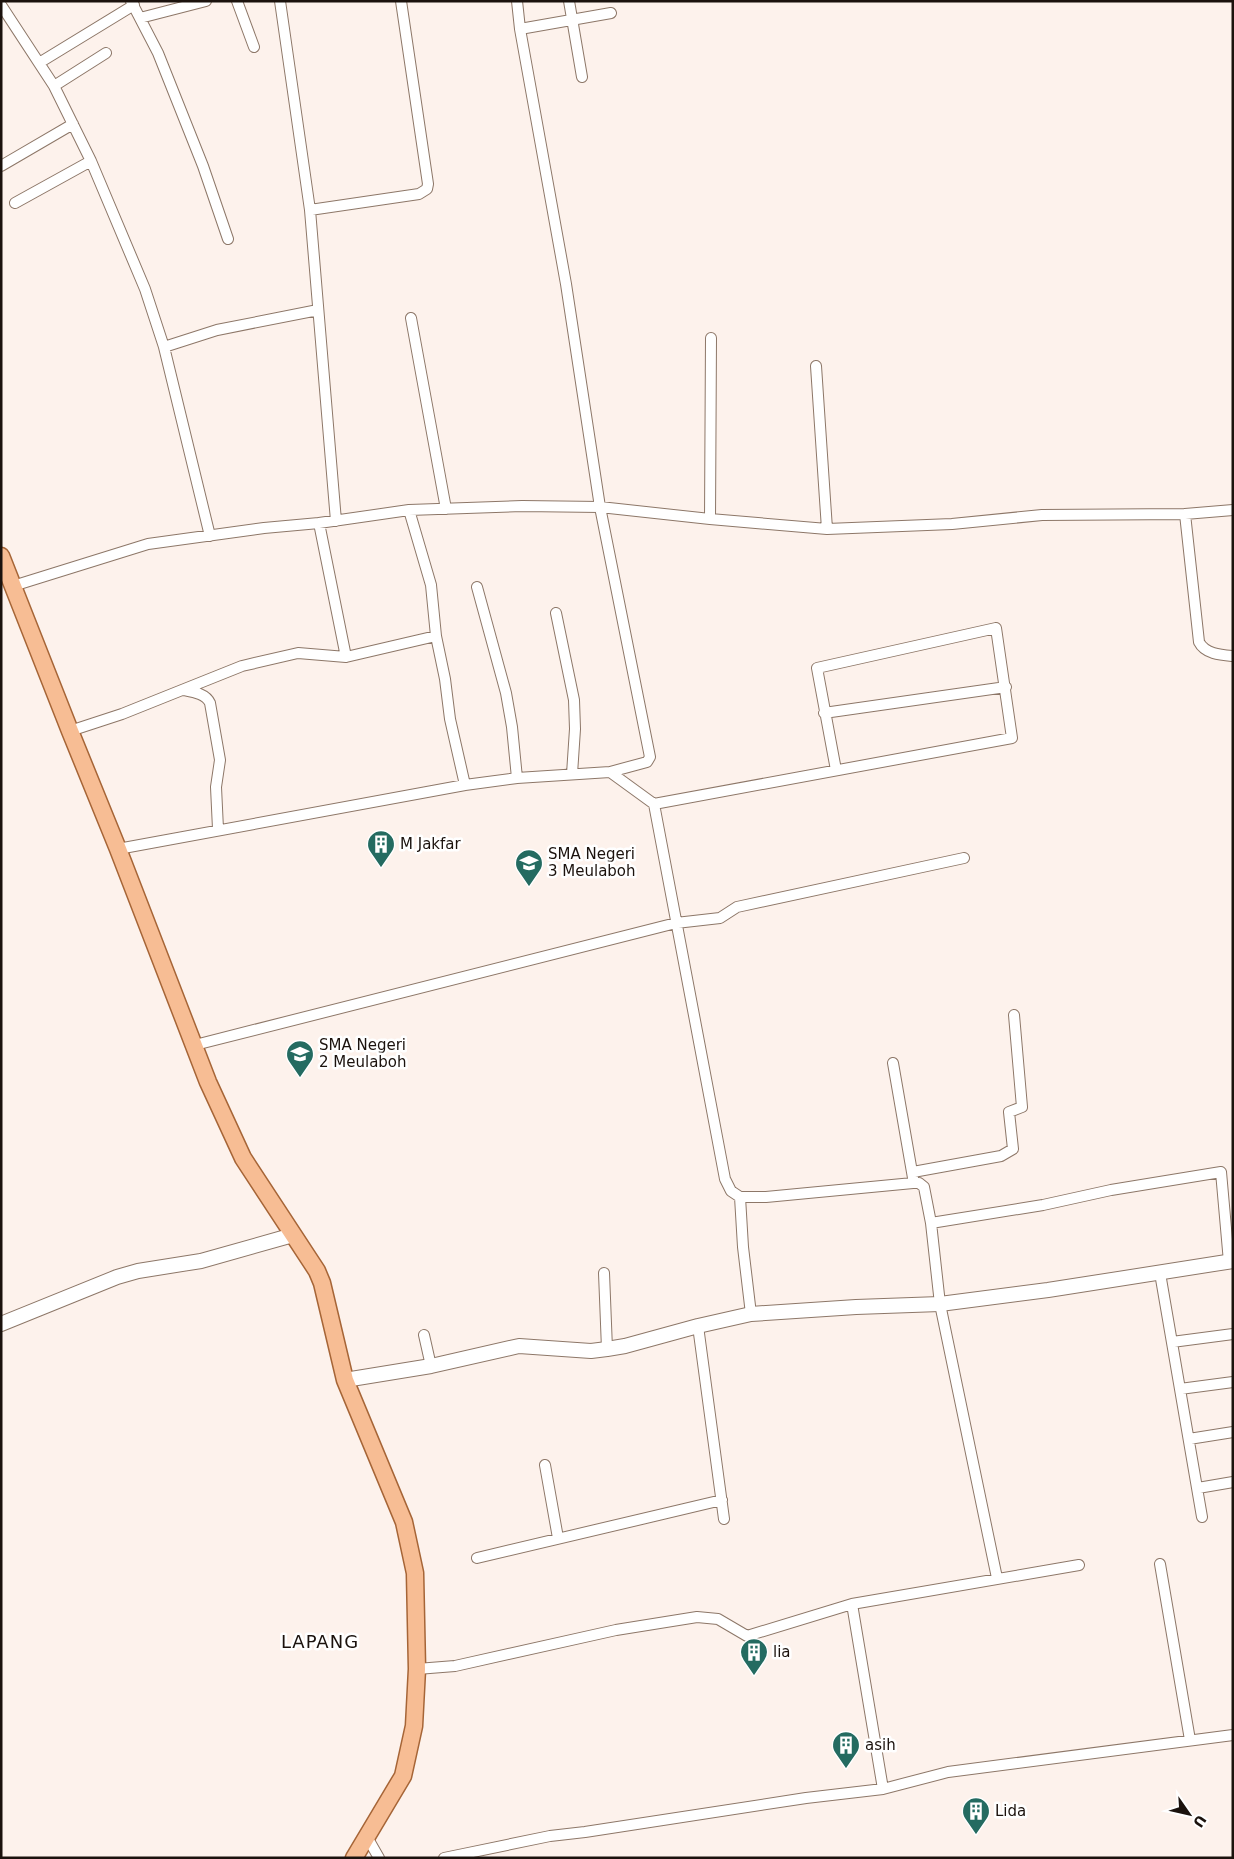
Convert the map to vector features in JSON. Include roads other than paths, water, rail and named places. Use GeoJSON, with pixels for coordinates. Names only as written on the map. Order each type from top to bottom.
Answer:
{"type":"FeatureCollection","features":[{"type":"Feature","properties":{"kind":"main road"},"geometry":{"type":"LineString","coordinates":[[1,556],[118,849],[208,1082],[244,1158],[317,1271],[322,1283],[345,1380],[404,1522],[408,1536],[415,1573],[417,1669],[414,1726],[403,1776],[354,1858]]}},
{"type":"Feature","properties":{"kind":"street"},"geometry":{"type":"LineString","coordinates":[[140,18],[206,1]]}},
{"type":"Feature","properties":{"kind":"street"},"geometry":{"type":"LineString","coordinates":[[237,1],[254,47]]}},
{"type":"Feature","properties":{"kind":"street"},"geometry":{"type":"LineString","coordinates":[[280,1],[310,210],[336,521]]}},
{"type":"Feature","properties":{"kind":"street"},"geometry":{"type":"LineString","coordinates":[[310,210],[419,194],[427,189],[428,184],[401,1]]}},
{"type":"Feature","properties":{"kind":"street"},"geometry":{"type":"LineString","coordinates":[[118,849],[465,785],[517,778],[610,772],[647,762],[650,757],[600,507],[566,284],[520,29],[517,1]]}},
{"type":"Feature","properties":{"kind":"street"},"geometry":{"type":"LineString","coordinates":[[569,1],[582,77]]}},
{"type":"Feature","properties":{"kind":"street"},"geometry":{"type":"LineString","coordinates":[[39,63],[133,3],[158,53],[203,166],[228,238]]}},
{"type":"Feature","properties":{"kind":"street"},"geometry":{"type":"LineString","coordinates":[[1,5],[54,86],[91,161],[145,289],[164,348],[210,536]]}},
{"type":"Feature","properties":{"kind":"street"},"geometry":{"type":"LineString","coordinates":[[520,29],[612,13]]}},
{"type":"Feature","properties":{"kind":"street"},"geometry":{"type":"LineString","coordinates":[[54,86],[106,54]]}},
{"type":"Feature","properties":{"kind":"street"},"geometry":{"type":"LineString","coordinates":[[1,166],[73,124]]}},
{"type":"Feature","properties":{"kind":"street"},"geometry":{"type":"LineString","coordinates":[[15,203],[91,161]]}},
{"type":"Feature","properties":{"kind":"street"},"geometry":{"type":"LineString","coordinates":[[164,348],[217,330],[318,310]]}},
{"type":"Feature","properties":{"kind":"street"},"geometry":{"type":"LineString","coordinates":[[411,318],[446,509]]}},
{"type":"Feature","properties":{"kind":"street"},"geometry":{"type":"LineString","coordinates":[[710,519],[711,338]]}},
{"type":"Feature","properties":{"kind":"street"},"geometry":{"type":"LineString","coordinates":[[816,366],[827,529]]}},
{"type":"Feature","properties":{"kind":"street"},"geometry":{"type":"LineString","coordinates":[[13,586],[148,544],[409,510],[522,506],[600,507],[827,529],[952,524],[1042,516],[1185,514],[1233,510]]}},
{"type":"Feature","properties":{"kind":"street"},"geometry":{"type":"LineString","coordinates":[[409,510],[431,585],[436,636],[445,679],[450,719],[465,785]]}},
{"type":"Feature","properties":{"kind":"street"},"geometry":{"type":"LineString","coordinates":[[1185,514],[1199,642],[1206,650],[1215,654],[1233,656]]}},
{"type":"Feature","properties":{"kind":"street"},"geometry":{"type":"LineString","coordinates":[[319,523],[346,657]]}},
{"type":"Feature","properties":{"kind":"street"},"geometry":{"type":"LineString","coordinates":[[477,587],[506,693],[512,727],[517,778]]}},
{"type":"Feature","properties":{"kind":"street"},"geometry":{"type":"LineString","coordinates":[[556,613],[574,700],[575,729],[572,774]]}},
{"type":"Feature","properties":{"kind":"street"},"geometry":{"type":"LineString","coordinates":[[654,804],[1012,738],[996,628],[817,668],[836,770]]}},
{"type":"Feature","properties":{"kind":"street"},"geometry":{"type":"LineString","coordinates":[[70,731],[122,714],[242,666],[298,653],[346,657],[436,636]]}},
{"type":"Feature","properties":{"kind":"street"},"geometry":{"type":"LineString","coordinates":[[824,713],[1006,687]]}},
{"type":"Feature","properties":{"kind":"street"},"geometry":{"type":"LineString","coordinates":[[184,690],[200,694],[208,699],[210,703],[220,760],[216,787],[218,830]]}},
{"type":"Feature","properties":{"kind":"street"},"geometry":{"type":"LineString","coordinates":[[610,772],[654,804],[726,1178],[731,1191],[740,1196],[766,1197],[913,1183],[919,1183],[924,1187],[931,1223],[940,1304],[998,1578]]}},
{"type":"Feature","properties":{"kind":"street"},"geometry":{"type":"LineString","coordinates":[[194,1045],[676,923],[720,918],[737,907],[964,858]]}},
{"type":"Feature","properties":{"kind":"street"},"geometry":{"type":"LineString","coordinates":[[913,1172],[1001,1156],[1013,1149],[1009,1112],[1022,1108],[1014,1015]]}},
{"type":"Feature","properties":{"kind":"street"},"geometry":{"type":"LineString","coordinates":[[893,1063],[913,1172],[913,1183]]}},
{"type":"Feature","properties":{"kind":"street"},"geometry":{"type":"LineString","coordinates":[[345,1380],[431,1366],[519,1346],[591,1350],[607,1349],[751,1314],[940,1304],[1031,1293],[1231,1262],[1222,1172],[1112,1190],[1043,1205],[931,1223]]}},
{"type":"Feature","properties":{"kind":"street"},"geometry":{"type":"LineString","coordinates":[[740,1196],[743,1247],[751,1314]]}},
{"type":"Feature","properties":{"kind":"street"},"geometry":{"type":"LineString","coordinates":[[1,1324],[138,1271],[201,1261],[294,1235]]}},
{"type":"Feature","properties":{"kind":"street"},"geometry":{"type":"LineString","coordinates":[[604,1273],[607,1349]]}},
{"type":"Feature","properties":{"kind":"street"},"geometry":{"type":"LineString","coordinates":[[1160,1273],[1202,1517]]}},
{"type":"Feature","properties":{"kind":"street"},"geometry":{"type":"LineString","coordinates":[[698,1326],[724,1519]]}},
{"type":"Feature","properties":{"kind":"street"},"geometry":{"type":"LineString","coordinates":[[1172,1342],[1233,1334]]}},
{"type":"Feature","properties":{"kind":"street"},"geometry":{"type":"LineString","coordinates":[[424,1335],[431,1366]]}},
{"type":"Feature","properties":{"kind":"street"},"geometry":{"type":"LineString","coordinates":[[1180,1390],[1233,1382]]}},
{"type":"Feature","properties":{"kind":"street"},"geometry":{"type":"LineString","coordinates":[[1189,1439],[1233,1432]]}},
{"type":"Feature","properties":{"kind":"street"},"geometry":{"type":"LineString","coordinates":[[545,1465],[558,1538]]}},
{"type":"Feature","properties":{"kind":"street"},"geometry":{"type":"LineString","coordinates":[[1198,1488],[1233,1482]]}},
{"type":"Feature","properties":{"kind":"street"},"geometry":{"type":"LineString","coordinates":[[477,1558],[722,1500]]}},
{"type":"Feature","properties":{"kind":"street"},"geometry":{"type":"LineString","coordinates":[[417,1669],[455,1666],[616,1630],[697,1617],[718,1619],[748,1636],[852,1604],[1079,1564]]}},
{"type":"Feature","properties":{"kind":"street"},"geometry":{"type":"LineString","coordinates":[[1160,1564],[1190,1740]]}},
{"type":"Feature","properties":{"kind":"street"},"geometry":{"type":"LineString","coordinates":[[852,1604],[883,1789]]}},
{"type":"Feature","properties":{"kind":"street"},"geometry":{"type":"LineString","coordinates":[[444,1858],[550,1836],[883,1789],[948,1772],[1233,1735]]}},
{"type":"Feature","properties":{"kind":"street"},"geometry":{"type":"LineString","coordinates":[[367,1837],[379,1858]]}},
{"type":"Feature","properties":{"kind":"place","name":"M Jakfar"},"geometry":{"type":"Point","coordinates":[381,868]}},
{"type":"Feature","properties":{"kind":"place","name":"SMA Negeri 3 Meulaboh"},"geometry":{"type":"Point","coordinates":[529,887]}},
{"type":"Feature","properties":{"kind":"place","name":"SMA Negeri 2 Meulaboh"},"geometry":{"type":"Point","coordinates":[300,1078]}},
{"type":"Feature","properties":{"kind":"place","name":"lia"},"geometry":{"type":"Point","coordinates":[754,1676]}},
{"type":"Feature","properties":{"kind":"place","name":"asih"},"geometry":{"type":"Point","coordinates":[846,1769]}},
{"type":"Feature","properties":{"kind":"place","name":"Lida"},"geometry":{"type":"Point","coordinates":[976,1835]}},
{"type":"Feature","properties":{"kind":"district","name":"LAPANG"},"geometry":{"type":"Point","coordinates":[320,1641]}}]}
